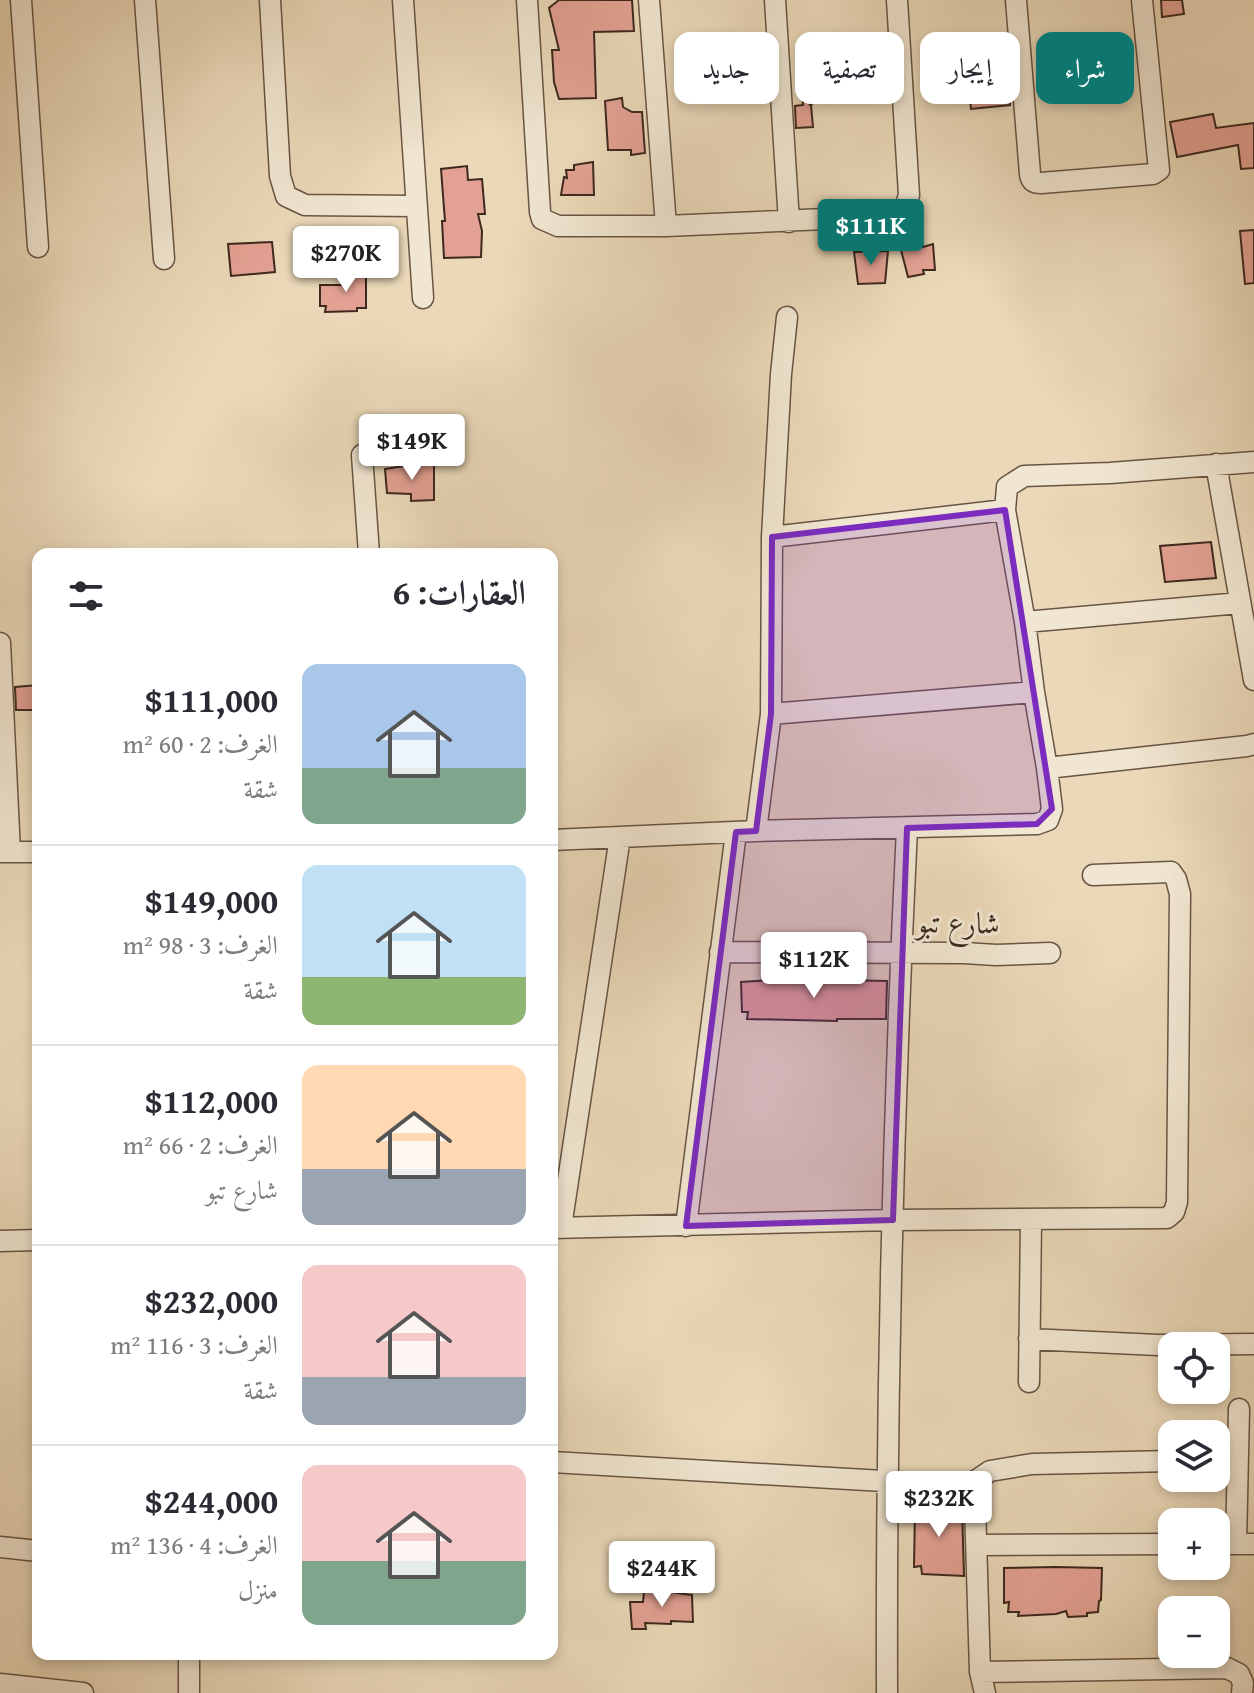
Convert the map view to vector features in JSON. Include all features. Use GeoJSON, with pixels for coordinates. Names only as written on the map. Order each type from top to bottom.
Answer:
{"type":"FeatureCollection","features":[{"type":"Feature","properties":{"kind":"street"},"geometry":{"type":"LineString","coordinates":[[21,0],[38,247]]}},
{"type":"Feature","properties":{"kind":"street"},"geometry":{"type":"LineString","coordinates":[[145,0],[164,259]]}},
{"type":"Feature","properties":{"kind":"street"},"geometry":{"type":"LineString","coordinates":[[270,0],[280,176],[286,196],[305,205],[416,206]]}},
{"type":"Feature","properties":{"kind":"street"},"geometry":{"type":"LineString","coordinates":[[403,0],[423,298]]}},
{"type":"Feature","properties":{"kind":"street"},"geometry":{"type":"LineString","coordinates":[[527,0],[540,212],[542,219],[558,226],[789,222],[893,216],[901,212],[909,195],[897,0]]}},
{"type":"Feature","properties":{"kind":"street"},"geometry":{"type":"LineString","coordinates":[[649,0],[666,226]]}},
{"type":"Feature","properties":{"kind":"street"},"geometry":{"type":"LineString","coordinates":[[775,0],[789,222]]}},
{"type":"Feature","properties":{"kind":"street"},"geometry":{"type":"LineString","coordinates":[[1016,0],[1030,174],[1035,183],[1041,183],[1153,174],[1159,170],[1142,0]]}},
{"type":"Feature","properties":{"kind":"street"},"geometry":{"type":"LineString","coordinates":[[686,1226],[720,952],[771,714],[772,537],[787,317]]}},
{"type":"Feature","properties":{"kind":"street"},"geometry":{"type":"LineString","coordinates":[[362,455],[369,548]]}},
{"type":"Feature","properties":{"kind":"street"},"geometry":{"type":"LineString","coordinates":[[558,840],[1037,824],[1048,820],[1052,809],[1047,768],[1005,510],[1007,487],[1024,476],[1254,462]]}},
{"type":"Feature","properties":{"kind":"street"},"geometry":{"type":"LineString","coordinates":[[1216,464],[1254,680]]}},
{"type":"Feature","properties":{"kind":"street"},"geometry":{"type":"LineString","coordinates":[[772,537],[1005,510]]}},
{"type":"Feature","properties":{"kind":"street"},"geometry":{"type":"LineString","coordinates":[[1025,622],[1240,603]]}},
{"type":"Feature","properties":{"kind":"street"},"geometry":{"type":"LineString","coordinates":[[0,643],[5,852],[32,852]]}},
{"type":"Feature","properties":{"kind":"street"},"geometry":{"type":"LineString","coordinates":[[771,714],[1034,692]]}},
{"type":"Feature","properties":{"kind":"street"},"geometry":{"type":"LineString","coordinates":[[1047,768],[1254,744]]}},
{"type":"Feature","properties":{"kind":"street"},"geometry":{"type":"LineString","coordinates":[[887,1693],[886,1481],[907,828]]}},
{"type":"Feature","properties":{"kind":"street"},"geometry":{"type":"LineString","coordinates":[[558,1216],[620,837]]}},
{"type":"Feature","properties":{"kind":"street"},"geometry":{"type":"LineString","coordinates":[[558,1228],[893,1220],[1167,1218],[1174,1212],[1177,1202],[1180,894],[1171,872],[1093,875]]}},
{"type":"Feature","properties":{"kind":"street","name":"شارع تبو"},"geometry":{"type":"LineString","coordinates":[[720,952],[1050,953]]}},
{"type":"Feature","properties":{"kind":"street"},"geometry":{"type":"LineString","coordinates":[[1029,1382],[1031,1220]]}},
{"type":"Feature","properties":{"kind":"street"},"geometry":{"type":"LineString","coordinates":[[0,1241],[32,1240]]}},
{"type":"Feature","properties":{"kind":"street"},"geometry":{"type":"LineString","coordinates":[[1029,1339],[1158,1345],[1254,1344]]}},
{"type":"Feature","properties":{"kind":"street"},"geometry":{"type":"LineString","coordinates":[[1235,1544],[1239,1409]]}},
{"type":"Feature","properties":{"kind":"street"},"geometry":{"type":"LineString","coordinates":[[1230,1460],[1238,1460]]}},
{"type":"Feature","properties":{"kind":"street"},"geometry":{"type":"LineString","coordinates":[[965,1488],[990,1471],[1032,1464],[1158,1461]]}},
{"type":"Feature","properties":{"kind":"street"},"geometry":{"type":"LineString","coordinates":[[558,1462],[965,1488],[974,1501],[980,1672],[985,1693]]}},
{"type":"Feature","properties":{"kind":"street"},"geometry":{"type":"LineString","coordinates":[[977,1545],[1158,1544]]}},
{"type":"Feature","properties":{"kind":"street"},"geometry":{"type":"LineString","coordinates":[[0,1547],[32,1550]]}},
{"type":"Feature","properties":{"kind":"street"},"geometry":{"type":"LineString","coordinates":[[189,1660],[189,1693]]}},
{"type":"Feature","properties":{"kind":"street"},"geometry":{"type":"LineString","coordinates":[[980,1672],[1227,1668],[1239,1674],[1243,1683],[1242,1693]]}},
{"type":"Feature","properties":{"kind":"street"},"geometry":{"type":"LineString","coordinates":[[0,1684],[83,1693]]}},
{"type":"Feature","properties":{"kind":"highlighted area"},"geometry":{"type":"Polygon","coordinates":[[[1005,510],[1052,809],[1037,824],[907,828],[893,1220],[686,1226],[736,832],[756,831],[771,714],[772,537],[1005,510]]]}},
{"type":"Feature","properties":{"kind":"building"},"geometry":{"type":"Polygon","coordinates":[[[559,0],[632,0],[634,31],[594,32],[596,98],[559,99],[554,82],[552,50],[559,50],[549,8],[559,0]]]}},
{"type":"Feature","properties":{"kind":"building"},"geometry":{"type":"Polygon","coordinates":[[[1161,0],[1182,0],[1184,14],[1162,17],[1161,0]]]}},
{"type":"Feature","properties":{"kind":"building"},"geometry":{"type":"Polygon","coordinates":[[[622,98],[623,107],[632,112],[642,112],[645,153],[631,155],[631,150],[608,150],[605,101],[622,98]]]}},
{"type":"Feature","properties":{"kind":"building"},"geometry":{"type":"Polygon","coordinates":[[[811,104],[813,127],[796,128],[795,106],[811,104]]]}},
{"type":"Feature","properties":{"kind":"building"},"geometry":{"type":"Polygon","coordinates":[[[970,104],[1010,104],[1010,105],[971,109],[970,104]]]}},
{"type":"Feature","properties":{"kind":"building"},"geometry":{"type":"Polygon","coordinates":[[[1213,114],[1216,128],[1254,123],[1254,168],[1241,169],[1238,145],[1177,157],[1170,122],[1213,114]]]}},
{"type":"Feature","properties":{"kind":"building"},"geometry":{"type":"Polygon","coordinates":[[[593,162],[594,195],[561,195],[564,177],[567,178],[566,170],[574,170],[574,165],[593,162]]]}},
{"type":"Feature","properties":{"kind":"building"},"geometry":{"type":"Polygon","coordinates":[[[467,166],[468,180],[482,179],[485,214],[478,214],[482,231],[481,257],[444,258],[441,169],[467,166]]]}},
{"type":"Feature","properties":{"kind":"building"},"geometry":{"type":"Polygon","coordinates":[[[301,230],[359,230],[358,257],[303,256],[301,230]]]}},
{"type":"Feature","properties":{"kind":"building"},"geometry":{"type":"Polygon","coordinates":[[[1254,230],[1254,283],[1245,284],[1240,231],[1254,230]]]}},
{"type":"Feature","properties":{"kind":"building"},"geometry":{"type":"Polygon","coordinates":[[[920,234],[923,247],[933,244],[935,270],[923,270],[924,274],[908,277],[899,242],[909,239],[909,235],[920,234]]]}},
{"type":"Feature","properties":{"kind":"building"},"geometry":{"type":"Polygon","coordinates":[[[272,242],[275,272],[231,276],[228,244],[272,242]]]}},
{"type":"Feature","properties":{"kind":"building"},"geometry":{"type":"Polygon","coordinates":[[[888,251],[885,283],[858,284],[854,252],[888,251]]]}},
{"type":"Feature","properties":{"kind":"building"},"geometry":{"type":"Polygon","coordinates":[[[349,270],[366,270],[366,308],[325,312],[326,306],[320,306],[320,285],[348,285],[349,270]]]}},
{"type":"Feature","properties":{"kind":"building"},"geometry":{"type":"Polygon","coordinates":[[[434,465],[434,500],[411,501],[411,494],[387,493],[385,469],[434,465]]]}},
{"type":"Feature","properties":{"kind":"building"},"geometry":{"type":"Polygon","coordinates":[[[1211,542],[1216,578],[1165,582],[1160,546],[1211,542]]]}},
{"type":"Feature","properties":{"kind":"building"},"geometry":{"type":"Polygon","coordinates":[[[32,686],[32,710],[16,710],[15,687],[32,686]]]}},
{"type":"Feature","properties":{"kind":"building"},"geometry":{"type":"Polygon","coordinates":[[[791,979],[887,981],[886,1019],[747,1019],[748,1012],[742,1012],[741,982],[791,979]]]}},
{"type":"Feature","properties":{"kind":"building"},"geometry":{"type":"Polygon","coordinates":[[[922,1501],[959,1502],[962,1508],[964,1576],[922,1574],[921,1566],[914,1567],[915,1509],[922,1508],[922,1501]]]}},
{"type":"Feature","properties":{"kind":"building"},"geometry":{"type":"Polygon","coordinates":[[[1004,1568],[1102,1568],[1098,1612],[1068,1617],[1066,1611],[1018,1616],[1019,1612],[1008,1612],[1009,1602],[1004,1603],[1004,1568]]]}},
{"type":"Feature","properties":{"kind":"building"},"geometry":{"type":"Polygon","coordinates":[[[644,1592],[692,1595],[693,1622],[645,1623],[646,1629],[632,1629],[630,1602],[643,1602],[644,1592]]]}}]}
